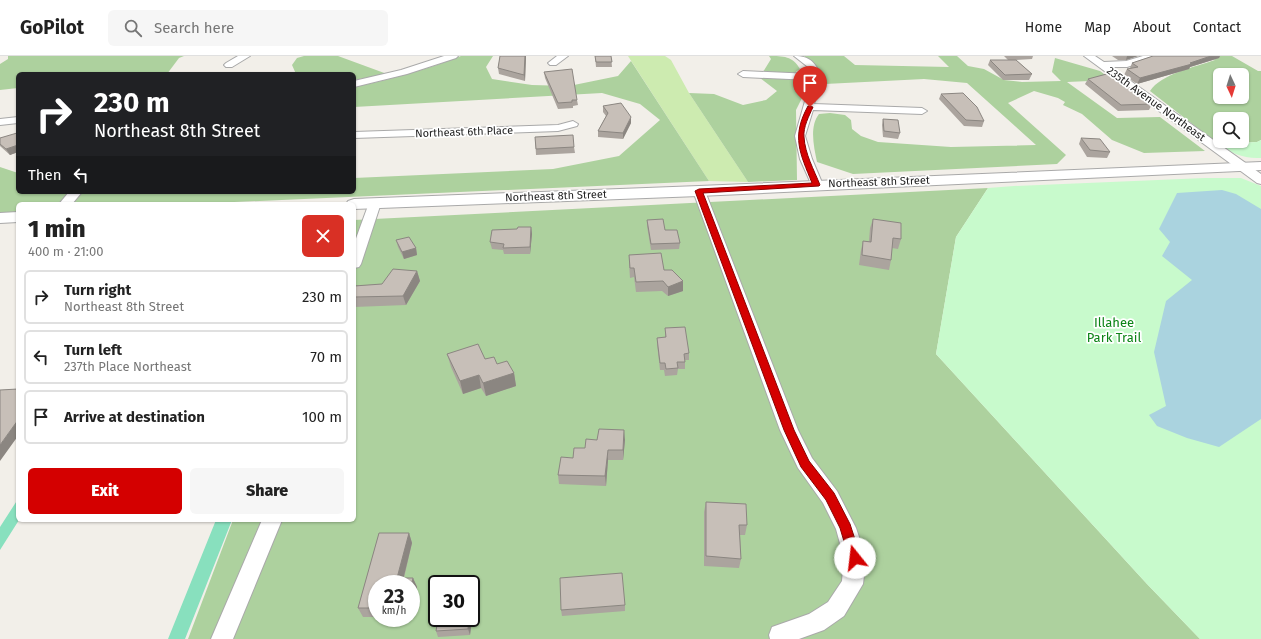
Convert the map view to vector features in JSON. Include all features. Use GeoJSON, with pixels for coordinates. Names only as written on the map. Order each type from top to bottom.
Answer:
{"type":"FeatureCollection","features":[{"type":"Feature","properties":{"kind":"street"},"geometry":{"type":"LineString","coordinates":[[229,65],[245,56]]}},
{"type":"Feature","properties":{"kind":"street"},"geometry":{"type":"LineString","coordinates":[[431,56],[441,60]]}},
{"type":"Feature","properties":{"kind":"street"},"geometry":{"type":"LineString","coordinates":[[356,84],[404,72],[453,56]]}},
{"type":"Feature","properties":{"kind":"street"},"geometry":{"type":"LineString","coordinates":[[553,62],[563,56]]}},
{"type":"Feature","properties":{"kind":"street"},"geometry":{"type":"LineString","coordinates":[[799,56],[812,66],[817,77],[810,107],[803,122],[800,136],[806,159],[817,185]]}},
{"type":"Feature","properties":{"kind":"street","name":"235th Avenue Northeast"},"geometry":{"type":"LineString","coordinates":[[1089,56],[1261,180]]}},
{"type":"Feature","properties":{"kind":"street"},"geometry":{"type":"LineString","coordinates":[[1102,65],[1127,64],[1152,56]]}},
{"type":"Feature","properties":{"kind":"street"},"geometry":{"type":"LineString","coordinates":[[743,74],[817,77]]}},
{"type":"Feature","properties":{"kind":"street"},"geometry":{"type":"LineString","coordinates":[[810,107],[922,111]]}},
{"type":"Feature","properties":{"kind":"street"},"geometry":{"type":"LineString","coordinates":[[0,122],[16,120]]}},
{"type":"Feature","properties":{"kind":"street","name":"Northeast 6th Place"},"geometry":{"type":"LineString","coordinates":[[356,135],[558,128],[573,124]]}},
{"type":"Feature","properties":{"kind":"street","name":"Northeast 8th Street"},"geometry":{"type":"LineString","coordinates":[[356,204],[699,191],[1261,166]]}},
{"type":"Feature","properties":{"kind":"street"},"geometry":{"type":"LineString","coordinates":[[699,191],[789,430],[805,464],[830,497],[846,528],[855,558],[852,584],[836,609],[816,622],[780,635]]}},
{"type":"Feature","properties":{"kind":"street"},"geometry":{"type":"LineString","coordinates":[[67,202],[74,194]]}},
{"type":"Feature","properties":{"kind":"street"},"geometry":{"type":"LineString","coordinates":[[356,258],[375,203]]}},
{"type":"Feature","properties":{"kind":"street"},"geometry":{"type":"LineString","coordinates":[[0,218],[16,217]]}},
{"type":"Feature","properties":{"kind":"street"},"geometry":{"type":"LineString","coordinates":[[222,639],[271,522]]}},
{"type":"Feature","properties":{"kind":"green space"},"geometry":{"type":"Polygon","coordinates":[[[8,56],[184,56],[179,58],[168,72],[16,72],[16,88],[0,90],[0,64],[8,59],[8,56]]]}},
{"type":"Feature","properties":{"kind":"green space"},"geometry":{"type":"Polygon","coordinates":[[[304,56],[338,56],[387,74],[356,80],[356,72],[295,72],[292,65],[297,58],[304,56]]]}},
{"type":"Feature","properties":{"kind":"green space"},"geometry":{"type":"Polygon","coordinates":[[[461,56],[493,56],[486,67],[492,79],[532,85],[569,86],[618,76],[631,61],[709,181],[236,202],[16,202],[16,212],[0,212],[0,167],[16,172],[16,194],[356,194],[356,178],[553,169],[619,156],[660,120],[640,104],[602,93],[356,107],[356,87],[435,66],[461,56]]]}},
{"type":"Feature","properties":{"kind":"green space"},"geometry":{"type":"Polygon","coordinates":[[[628,56],[665,56],[671,60],[689,93],[748,182],[709,181],[628,56]]]}},
{"type":"Feature","properties":{"kind":"green space"},"geometry":{"type":"Polygon","coordinates":[[[769,56],[779,56],[791,59],[800,69],[794,73],[763,72],[771,59],[769,56]]]}},
{"type":"Feature","properties":{"kind":"green space"},"geometry":{"type":"Polygon","coordinates":[[[804,56],[844,56],[855,65],[949,67],[938,56],[957,56],[968,66],[984,69],[1004,80],[1022,82],[1061,81],[1052,72],[1055,58],[1100,71],[1112,80],[1067,82],[1117,118],[1160,117],[1205,151],[1144,153],[1112,140],[1082,114],[1063,105],[1065,102],[1058,98],[1034,91],[1008,103],[1066,155],[1057,164],[853,174],[817,162],[813,131],[819,114],[830,113],[845,115],[851,120],[852,129],[861,136],[878,142],[951,147],[1036,145],[967,83],[924,79],[825,84],[820,71],[804,56]]]}},
{"type":"Feature","properties":{"kind":"green space"},"geometry":{"type":"Polygon","coordinates":[[[1211,56],[1232,56],[1258,71],[1261,71],[1261,140],[1249,142],[1249,112],[1213,112],[1213,140],[1150,91],[1162,80],[1189,68],[1215,60],[1211,56]]]}},
{"type":"Feature","properties":{"kind":"green space"},"geometry":{"type":"Polygon","coordinates":[[[760,78],[787,78],[804,80],[806,90],[796,110],[797,180],[748,182],[689,93],[714,94],[743,105],[766,100],[777,91],[760,78]]]}},
{"type":"Feature","properties":{"kind":"green space"},"geometry":{"type":"Polygon","coordinates":[[[1261,140],[1261,158],[1249,158],[1238,155],[1225,148],[1249,148],[1249,142],[1261,140]]]}},
{"type":"Feature","properties":{"kind":"green space","name":"Illahee Park Trail"},"geometry":{"type":"Polygon","coordinates":[[[1205,178],[1241,178],[1261,186],[1261,639],[1200,639],[1147,584],[936,354],[956,237],[988,188],[1205,178]]]}},
{"type":"Feature","properties":{"kind":"green space"},"geometry":{"type":"Polygon","coordinates":[[[988,188],[956,237],[936,354],[1147,584],[1200,639],[188,639],[232,522],[356,522],[356,220],[988,188]]]}},
{"type":"Feature","properties":{"kind":"green space"},"geometry":{"type":"Polygon","coordinates":[[[16,502],[16,522],[18,522],[0,550],[0,527],[16,502]]]}},
{"type":"Feature","properties":{"kind":"green space"},"geometry":{"type":"Polygon","coordinates":[[[215,522],[231,522],[185,639],[168,639],[215,522]]]}},
{"type":"Feature","properties":{"kind":"water"},"geometry":{"type":"Polygon","coordinates":[[[1222,190],[1236,194],[1261,209],[1261,419],[1219,447],[1187,438],[1157,426],[1149,415],[1166,406],[1154,352],[1166,301],[1192,280],[1162,256],[1170,242],[1159,229],[1177,193],[1222,190]]]}},
{"type":"Feature","properties":{"kind":"building"},"geometry":{"type":"Polygon","coordinates":[[[500,56],[525,56],[524,75],[498,68],[500,56]]]}},
{"type":"Feature","properties":{"kind":"building"},"geometry":{"type":"Polygon","coordinates":[[[595,56],[611,56],[612,62],[596,62],[595,56]]]}},
{"type":"Feature","properties":{"kind":"building"},"geometry":{"type":"Polygon","coordinates":[[[1153,56],[1211,56],[1190,63],[1192,64],[1140,78],[1127,69],[1138,67],[1132,63],[1153,56]]]}},
{"type":"Feature","properties":{"kind":"building"},"geometry":{"type":"Polygon","coordinates":[[[990,60],[1016,60],[1032,74],[1005,75],[990,60]]]}},
{"type":"Feature","properties":{"kind":"building"},"geometry":{"type":"Polygon","coordinates":[[[572,69],[577,100],[558,103],[544,72],[572,69]]]}},
{"type":"Feature","properties":{"kind":"building"},"geometry":{"type":"Polygon","coordinates":[[[1114,72],[1126,82],[1122,83],[1152,104],[1121,105],[1088,79],[1114,72]]]}},
{"type":"Feature","properties":{"kind":"building"},"geometry":{"type":"Polygon","coordinates":[[[963,93],[977,107],[984,121],[966,120],[941,94],[963,93]]]}},
{"type":"Feature","properties":{"kind":"building"},"geometry":{"type":"Polygon","coordinates":[[[621,103],[631,117],[623,133],[598,131],[608,113],[603,106],[621,103]]]}},
{"type":"Feature","properties":{"kind":"building"},"geometry":{"type":"Polygon","coordinates":[[[883,119],[898,120],[900,133],[884,131],[883,119]]]}},
{"type":"Feature","properties":{"kind":"building"},"geometry":{"type":"Polygon","coordinates":[[[16,133],[16,146],[6,149],[0,144],[0,138],[16,133]]]}},
{"type":"Feature","properties":{"kind":"building"},"geometry":{"type":"Polygon","coordinates":[[[573,135],[574,147],[536,149],[535,137],[573,135]]]}},
{"type":"Feature","properties":{"kind":"building"},"geometry":{"type":"Polygon","coordinates":[[[1081,138],[1100,139],[1110,152],[1090,150],[1081,138]]]}},
{"type":"Feature","properties":{"kind":"building"},"geometry":{"type":"Polygon","coordinates":[[[663,219],[665,230],[677,230],[680,243],[651,244],[647,220],[663,219]]]}},
{"type":"Feature","properties":{"kind":"building"},"geometry":{"type":"Polygon","coordinates":[[[873,219],[901,223],[901,239],[893,238],[891,260],[862,255],[863,241],[871,242],[873,219]]]}},
{"type":"Feature","properties":{"kind":"building"},"geometry":{"type":"Polygon","coordinates":[[[518,227],[531,227],[530,247],[503,248],[504,244],[490,242],[492,230],[517,229],[518,227]]]}},
{"type":"Feature","properties":{"kind":"building"},"geometry":{"type":"Polygon","coordinates":[[[409,237],[416,248],[402,252],[396,240],[409,237]]]}},
{"type":"Feature","properties":{"kind":"building"},"geometry":{"type":"Polygon","coordinates":[[[661,253],[664,270],[672,270],[683,281],[668,287],[663,281],[636,282],[634,268],[630,268],[629,255],[661,253]]]}},
{"type":"Feature","properties":{"kind":"building"},"geometry":{"type":"Polygon","coordinates":[[[393,269],[417,271],[403,296],[356,297],[356,286],[382,284],[393,269]]]}},
{"type":"Feature","properties":{"kind":"building"},"geometry":{"type":"Polygon","coordinates":[[[685,327],[689,353],[684,354],[685,362],[677,362],[678,368],[666,369],[665,363],[660,363],[657,338],[666,337],[665,328],[685,327]]]}},
{"type":"Feature","properties":{"kind":"building"},"geometry":{"type":"Polygon","coordinates":[[[478,344],[485,359],[494,357],[497,364],[507,361],[514,373],[483,383],[479,375],[460,381],[447,354],[478,344]]]}},
{"type":"Feature","properties":{"kind":"building"},"geometry":{"type":"Polygon","coordinates":[[[16,389],[16,423],[0,445],[0,390],[16,389]]]}},
{"type":"Feature","properties":{"kind":"building"},"geometry":{"type":"Polygon","coordinates":[[[599,429],[624,430],[623,450],[608,450],[605,476],[558,475],[561,457],[573,458],[574,448],[585,448],[586,439],[597,440],[599,429]]]}},
{"type":"Feature","properties":{"kind":"building"},"geometry":{"type":"Polygon","coordinates":[[[706,502],[746,504],[747,525],[739,525],[741,559],[706,556],[706,502]]]}},
{"type":"Feature","properties":{"kind":"building"},"geometry":{"type":"Polygon","coordinates":[[[379,533],[409,533],[398,575],[368,575],[368,608],[358,608],[379,533]]]}},
{"type":"Feature","properties":{"kind":"building"},"geometry":{"type":"Polygon","coordinates":[[[622,573],[625,605],[561,610],[560,578],[622,573]]]}},
{"type":"Feature","properties":{"kind":"building"},"geometry":{"type":"Polygon","coordinates":[[[437,627],[468,627],[468,629],[436,631],[437,627]]]}},
{"type":"Feature","properties":{"kind":"route"},"geometry":{"type":"LineString","coordinates":[[810,107],[803,122],[800,136],[806,159],[817,185],[699,191],[789,430],[805,464],[830,497],[846,528],[855,558]]}}]}
